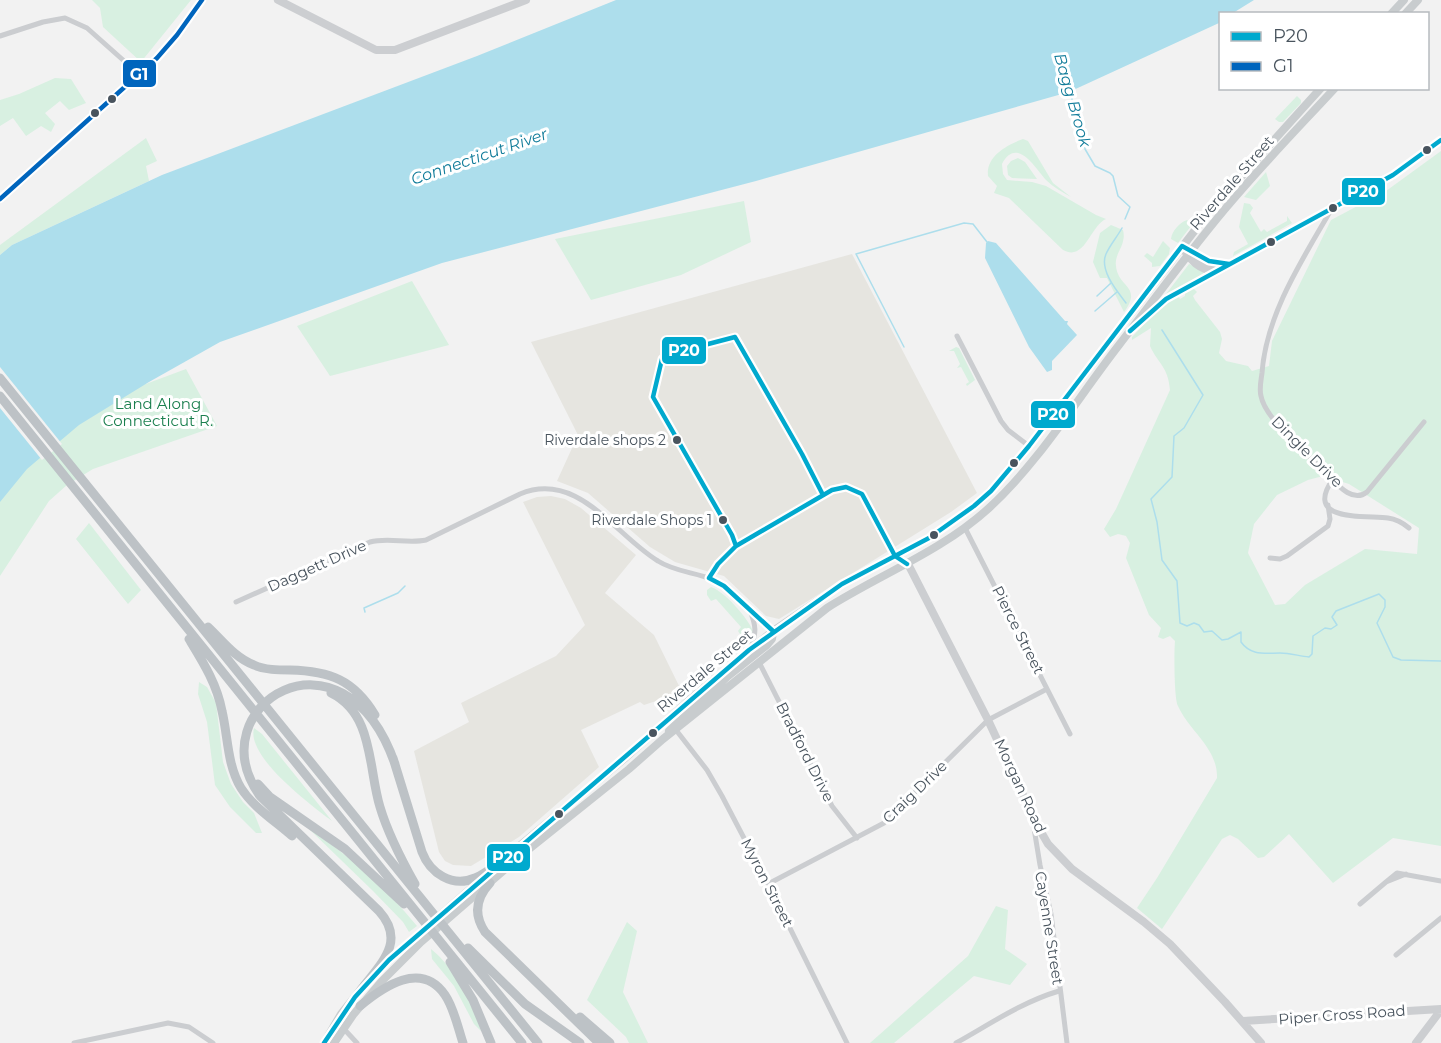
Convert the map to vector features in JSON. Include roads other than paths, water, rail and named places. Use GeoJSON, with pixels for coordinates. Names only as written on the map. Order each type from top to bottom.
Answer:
{"type":"FeatureCollection","features":[{"type":"Feature","properties":{"kind":"highway"},"geometry":{"type":"LineString","coordinates":[[0,378],[538,1043]]}},
{"type":"Feature","properties":{"kind":"highway"},"geometry":{"type":"LineString","coordinates":[[0,396],[522,1043]]}},
{"type":"Feature","properties":{"kind":"highway"},"geometry":{"type":"LineString","coordinates":[[174,593],[233,651],[248,662],[267,669],[323,673],[350,686],[361,696],[375,716],[395,764],[422,852],[435,872],[449,879],[470,880],[481,875],[510,854]]}},
{"type":"Feature","properties":{"kind":"highway"},"geometry":{"type":"LineString","coordinates":[[167,604],[214,684],[223,712],[233,770],[241,788],[258,807],[383,914],[389,925],[392,943],[387,955],[361,990]]}},
{"type":"Feature","properties":{"kind":"highway"},"geometry":{"type":"LineString","coordinates":[[373,905],[260,796],[246,768],[245,740],[249,725],[259,708],[275,695],[291,688],[312,685],[327,686],[352,698],[367,713],[380,730],[395,764]]}},
{"type":"Feature","properties":{"kind":"highway"},"geometry":{"type":"LineString","coordinates":[[291,688],[311,687],[329,692],[345,701],[356,713],[364,731],[373,779],[386,825],[399,855],[426,904]]}},
{"type":"Feature","properties":{"kind":"highway"},"geometry":{"type":"LineString","coordinates":[[245,740],[248,767],[261,788],[339,844],[399,900],[417,913]]}},
{"type":"Feature","properties":{"kind":"highway"},"geometry":{"type":"LineString","coordinates":[[490,883],[479,898],[477,908],[482,929],[599,1043]]}},
{"type":"Feature","properties":{"kind":"highway"},"geometry":{"type":"LineString","coordinates":[[453,937],[471,951],[525,1004],[580,1043]]}},
{"type":"Feature","properties":{"kind":"highway"},"geometry":{"type":"LineString","coordinates":[[494,943],[610,1043]]}},
{"type":"Feature","properties":{"kind":"highway"},"geometry":{"type":"LineString","coordinates":[[443,946],[477,1008],[491,1043]]}},
{"type":"Feature","properties":{"kind":"highway"},"geometry":{"type":"LineString","coordinates":[[360,1006],[382,988],[395,982],[411,978],[427,981],[439,988],[447,998],[463,1043]]}},
{"type":"Feature","properties":{"kind":"main road"},"geometry":{"type":"LineString","coordinates":[[0,199],[142,71],[177,35],[202,0]]}},
{"type":"Feature","properties":{"kind":"main road"},"geometry":{"type":"LineString","coordinates":[[278,0],[376,50],[385,51],[425,39],[526,0]]}},
{"type":"Feature","properties":{"kind":"main road"},"geometry":{"type":"LineString","coordinates":[[1393,12],[1404,0]]}},
{"type":"Feature","properties":{"kind":"main road"},"geometry":{"type":"LineString","coordinates":[[1408,12],[1418,0]]}},
{"type":"Feature","properties":{"kind":"main road","name":"Riverdale Street"},"geometry":{"type":"LineString","coordinates":[[324,1043],[341,1014],[396,953],[749,650],[842,584],[929,538],[975,506],[1029,446],[1222,196],[1319,90]]}},
{"type":"Feature","properties":{"kind":"main road","name":"Riverdale Street"},"geometry":{"type":"LineString","coordinates":[[334,1043],[360,1006],[407,956],[490,883],[663,739],[827,608],[852,592],[908,564],[965,528],[1008,489],[1046,443],[1225,208],[1333,90]]}},
{"type":"Feature","properties":{"kind":"main road"},"geometry":{"type":"LineString","coordinates":[[1133,327],[1166,300],[1400,170],[1441,140]]}},
{"type":"Feature","properties":{"kind":"main road"},"geometry":{"type":"LineString","coordinates":[[1182,246],[1206,270],[1216,272]]}},
{"type":"Feature","properties":{"kind":"main road"},"geometry":{"type":"LineString","coordinates":[[1190,254],[1209,263],[1229,264]]}},
{"type":"Feature","properties":{"kind":"main road"},"geometry":{"type":"LineString","coordinates":[[1046,443],[1052,429],[1079,393],[1076,388],[1072,390]]}},
{"type":"Feature","properties":{"kind":"main road"},"geometry":{"type":"LineString","coordinates":[[899,553],[908,564]]}},
{"type":"Feature","properties":{"kind":"main road","name":"Morgan Road"},"geometry":{"type":"LineString","coordinates":[[908,564],[1048,844],[1072,868],[1167,942],[1261,1043]]}},
{"type":"Feature","properties":{"kind":"main road"},"geometry":{"type":"LineString","coordinates":[[663,739],[674,725],[728,676],[767,645],[772,639],[773,631],[793,634]]}},
{"type":"Feature","properties":{"kind":"main road"},"geometry":{"type":"LineString","coordinates":[[1416,1043],[1441,1009]]}},
{"type":"Feature","properties":{"kind":"main road","name":"Piper Cross Road"},"geometry":{"type":"LineString","coordinates":[[1242,1021],[1441,1009]]}},
{"type":"Feature","properties":{"kind":"street"},"geometry":{"type":"LineString","coordinates":[[0,36],[43,22],[65,18],[87,28],[132,68],[142,71]]}},
{"type":"Feature","properties":{"kind":"street","name":"Dingle Drive"},"geometry":{"type":"LineString","coordinates":[[1331,209],[1292,279],[1280,307],[1263,355],[1261,397],[1275,421],[1333,479],[1349,493],[1362,496],[1424,422]]}},
{"type":"Feature","properties":{"kind":"street"},"geometry":{"type":"LineString","coordinates":[[957,336],[1001,421],[1008,430],[1029,446]]}},
{"type":"Feature","properties":{"kind":"street"},"geometry":{"type":"LineString","coordinates":[[1270,558],[1280,559],[1287,556],[1328,526],[1330,519],[1326,496],[1328,486],[1333,479]]}},
{"type":"Feature","properties":{"kind":"street","name":"Daggett Drive"},"geometry":{"type":"LineString","coordinates":[[236,602],[370,542],[426,540],[524,492],[548,489],[560,490],[578,497],[654,559],[674,569],[718,582],[773,631]]}},
{"type":"Feature","properties":{"kind":"street"},"geometry":{"type":"LineString","coordinates":[[1328,506],[1344,516],[1387,518],[1398,521],[1409,528]]}},
{"type":"Feature","properties":{"kind":"street","name":"Pierce Street"},"geometry":{"type":"LineString","coordinates":[[965,528],[1070,734]]}},
{"type":"Feature","properties":{"kind":"street"},"geometry":{"type":"LineString","coordinates":[[749,610],[756,626],[754,641],[749,650]]}},
{"type":"Feature","properties":{"kind":"street","name":"Bradford Drive"},"geometry":{"type":"LineString","coordinates":[[759,662],[832,806],[857,838]]}},
{"type":"Feature","properties":{"kind":"street","name":"Craig Drive"},"geometry":{"type":"LineString","coordinates":[[768,884],[890,819],[988,720],[1047,689]]}},
{"type":"Feature","properties":{"kind":"street","name":"Myron Street"},"geometry":{"type":"LineString","coordinates":[[676,730],[706,770],[768,884],[847,1043]]}},
{"type":"Feature","properties":{"kind":"street","name":"Cayenne Street"},"geometry":{"type":"LineString","coordinates":[[1032,814],[1051,914],[1066,1043]]}},
{"type":"Feature","properties":{"kind":"street"},"geometry":{"type":"LineString","coordinates":[[1040,865],[1040,852],[1048,844]]}},
{"type":"Feature","properties":{"kind":"street"},"geometry":{"type":"LineString","coordinates":[[1360,904],[1394,874],[1439,880]]}},
{"type":"Feature","properties":{"kind":"street"},"geometry":{"type":"LineString","coordinates":[[1396,955],[1441,918]]}},
{"type":"Feature","properties":{"kind":"street"},"geometry":{"type":"LineString","coordinates":[[956,1043],[1007,1013],[1039,997],[1059,991]]}},
{"type":"Feature","properties":{"kind":"street"},"geometry":{"type":"LineString","coordinates":[[74,1043],[168,1023],[189,1027],[213,1043]]}},
{"type":"Feature","properties":{"kind":"street"},"geometry":{"type":"LineString","coordinates":[[344,1029],[357,1043]]}},
{"type":"Feature","properties":{"kind":"water","name":"Connecticut River"},"geometry":{"type":"Polygon","coordinates":[[[616,0],[1254,0],[1235,12],[1219,12],[1219,23],[1069,92],[756,181],[442,263],[220,342],[79,425],[27,469],[0,502],[0,255],[12,245],[162,175],[477,56],[616,0]]]}},
{"type":"Feature","properties":{"kind":"water"},"geometry":{"type":"Polygon","coordinates":[[[988,241],[996,243],[1065,321],[1068,321],[1067,324],[1077,335],[1052,361],[1052,370],[1047,372],[1029,347],[985,258],[988,241]]]}},
{"type":"Feature","properties":{"kind":"waterway","name":"Bagg Brook"},"geometry":{"type":"LineString","coordinates":[[1071,91],[1074,115],[1083,130],[1085,149],[1095,166],[1113,176],[1118,196],[1130,207],[1125,219]]}},
{"type":"Feature","properties":{"kind":"waterway"},"geometry":{"type":"LineString","coordinates":[[904,347],[856,254],[964,223],[973,224],[987,242]]}},
{"type":"Feature","properties":{"kind":"waterway","name":"Bagg Brook"},"geometry":{"type":"LineString","coordinates":[[1122,228],[1104,260],[1110,280],[1126,303]]}},
{"type":"Feature","properties":{"kind":"waterway"},"geometry":{"type":"LineString","coordinates":[[1097,296],[1111,283]]}},
{"type":"Feature","properties":{"kind":"waterway"},"geometry":{"type":"LineString","coordinates":[[1095,311],[1117,292]]}},
{"type":"Feature","properties":{"kind":"waterway","name":"Bagg Brook"},"geometry":{"type":"LineString","coordinates":[[1162,330],[1203,395],[1184,428],[1174,436],[1172,477],[1151,499],[1157,522],[1162,560],[1177,581],[1180,623],[1187,626],[1194,623],[1199,625],[1204,632],[1212,631],[1222,640],[1241,632],[1241,642],[1254,652],[1309,657],[1312,654],[1313,636],[1325,628],[1331,629],[1337,625],[1332,617],[1336,611],[1379,594],[1385,600],[1385,607],[1377,623],[1393,657],[1401,660],[1441,661]]}},
{"type":"Feature","properties":{"kind":"waterway"},"geometry":{"type":"LineString","coordinates":[[365,612],[364,608],[398,593],[405,586]]}},
{"type":"Feature","properties":{"kind":"place","name":"Riverdale shops 2"},"geometry":{"type":"Point","coordinates":[677,440]}},
{"type":"Feature","properties":{"kind":"place","name":"Riverdale Shops 1"},"geometry":{"type":"Point","coordinates":[723,520]}},
{"type":"Feature","properties":{"kind":"park label","name":"Land Along Connecticut R."},"geometry":{"type":"Point","coordinates":[158,412]}}]}
